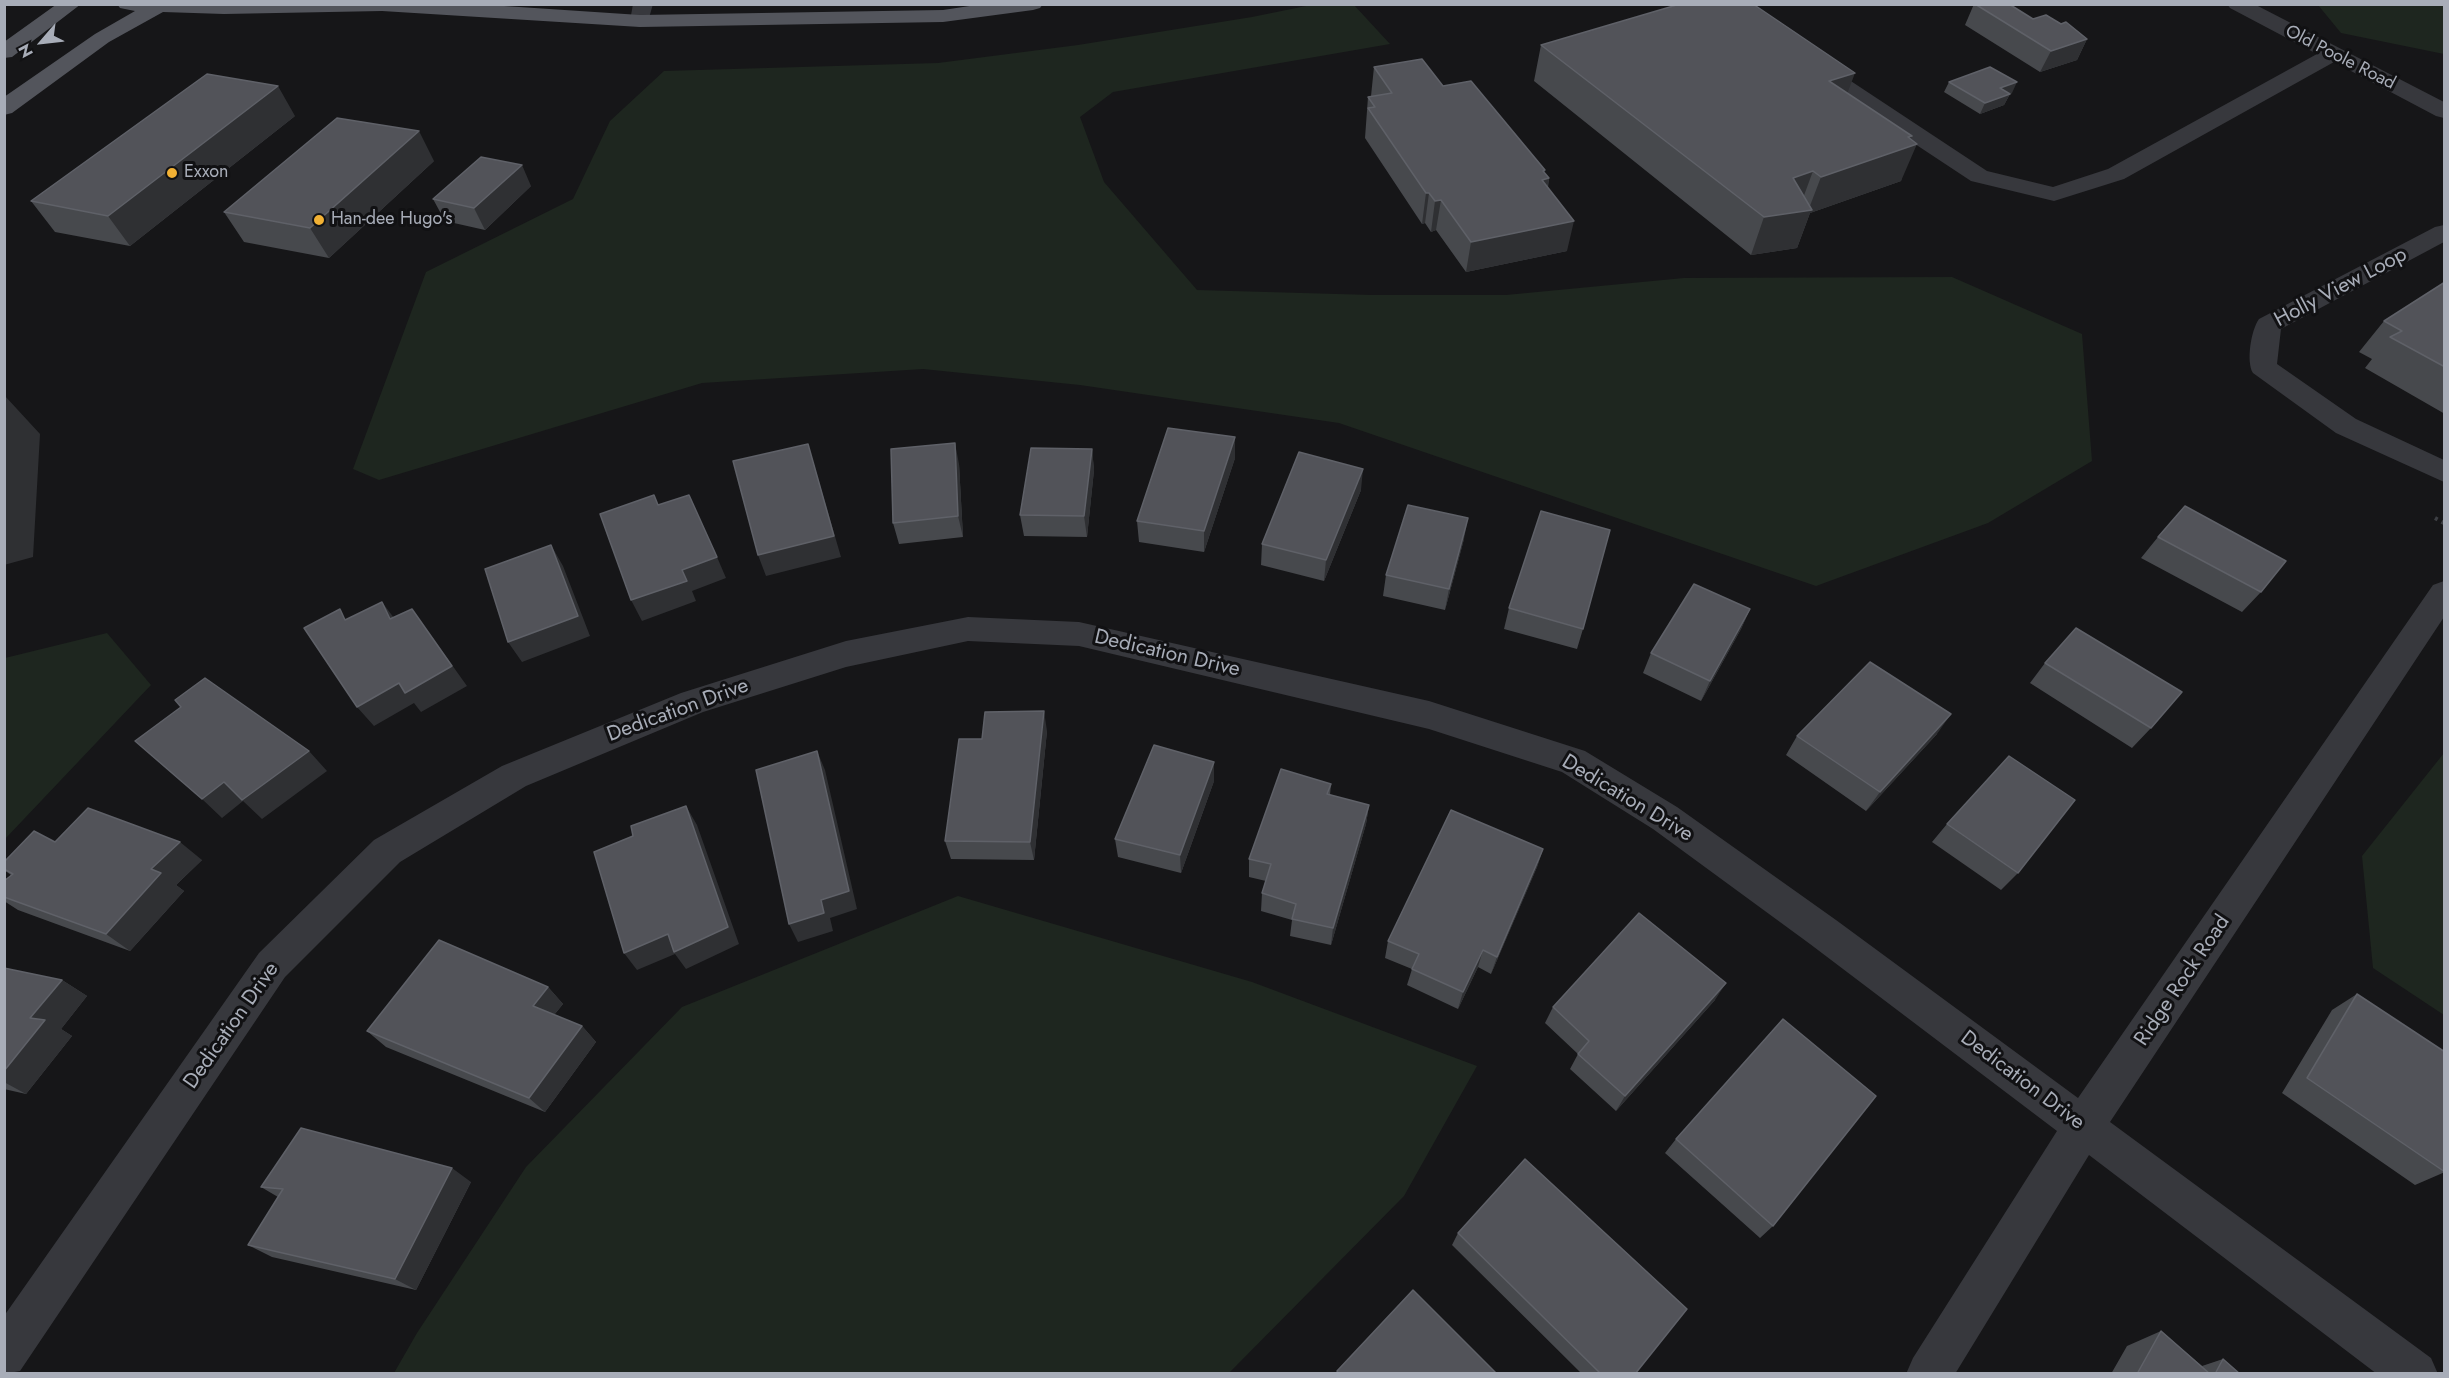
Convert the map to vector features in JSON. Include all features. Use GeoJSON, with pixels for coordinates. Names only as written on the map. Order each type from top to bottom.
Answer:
{"type":"FeatureCollection","features":[{"type":"Feature","properties":{"kind":"main road"},"geometry":{"type":"LineString","coordinates":[[4,52],[71,4]]}},
{"type":"Feature","properties":{"kind":"main road"},"geometry":{"type":"LineString","coordinates":[[127,4],[224,9],[381,5],[641,13],[943,16],[1033,4]]}},
{"type":"Feature","properties":{"kind":"main road"},"geometry":{"type":"LineString","coordinates":[[4,108],[102,38],[160,5]]}},
{"type":"Feature","properties":{"kind":"street","name":"Old Poole Road"},"geometry":{"type":"LineString","coordinates":[[2236,4],[2445,111]]}},
{"type":"Feature","properties":{"kind":"street"},"geometry":{"type":"LineString","coordinates":[[1797,56],[1979,176],[2054,194],[2116,174],[2333,54]]}},
{"type":"Feature","properties":{"kind":"street","name":"Holly View Loop"},"geometry":{"type":"LineString","coordinates":[[2445,232],[2268,325],[2263,368],[2346,426],[2445,472]]}},
{"type":"Feature","properties":{"kind":"street","name":"Ridge Rock Road"},"geometry":{"type":"LineString","coordinates":[[1929,1374],[2083,1127],[2445,592]]}},
{"type":"Feature","properties":{"kind":"street","name":"Dedication Drive"},"geometry":{"type":"LineString","coordinates":[[4,1355],[272,965],[387,851],[513,776],[693,702],[846,654],[968,628],[1079,634],[1429,715],[1573,761],[1684,831],[1823,932],[2415,1374]]}},
{"type":"Feature","properties":{"kind":"path"},"geometry":{"type":"LineString","coordinates":[[2435,518],[2445,523]]}},
{"type":"Feature","properties":{"kind":"shaded area"},"geometry":{"type":"Polygon","coordinates":[[[1311,5],[1354,5],[1390,44],[1113,92],[1080,117],[1104,182],[1197,290],[1372,295],[1506,295],[1684,278],[1952,277],[2082,334],[2092,461],[1988,523],[1816,586],[1339,423],[1080,385],[923,369],[702,383],[379,480],[353,469],[426,272],[573,199],[610,121],[664,71],[938,63],[1078,45],[1252,17],[1311,5]]]}},
{"type":"Feature","properties":{"kind":"shaded area"},"geometry":{"type":"Polygon","coordinates":[[[2318,5],[2444,5],[2444,54],[2341,33],[2318,5]]]}},
{"type":"Feature","properties":{"kind":"shaded area"},"geometry":{"type":"Polygon","coordinates":[[[107,633],[151,685],[5,839],[5,658],[107,633]]]}},
{"type":"Feature","properties":{"kind":"shaded area"},"geometry":{"type":"Polygon","coordinates":[[[2444,753],[2444,1015],[2373,968],[2362,856],[2444,753]]]}},
{"type":"Feature","properties":{"kind":"shaded area"},"geometry":{"type":"Polygon","coordinates":[[[958,896],[1252,982],[1477,1066],[1404,1196],[1229,1373],[394,1373],[417,1333],[526,1167],[682,1007],[958,896]]]}},
{"type":"Feature","properties":{"kind":"building"},"geometry":{"type":"Polygon","coordinates":[[[1680,4],[1753,4],[1855,73],[1829,81],[1912,136],[1908,137],[1917,144],[1821,177],[1813,171],[1793,178],[1812,210],[1764,217],[1541,45],[1680,4]]]}},
{"type":"Feature","properties":{"kind":"building"},"geometry":{"type":"Polygon","coordinates":[[[1975,4],[2009,4],[2033,19],[2046,15],[2061,24],[2066,22],[2087,39],[2051,51],[1975,4]]]}},
{"type":"Feature","properties":{"kind":"building"},"geometry":{"type":"Polygon","coordinates":[[[1422,59],[1443,86],[1471,81],[1545,170],[1543,171],[1549,178],[1542,180],[1574,221],[1471,242],[1441,200],[1435,201],[1429,193],[1426,193],[1368,108],[1375,107],[1368,97],[1392,93],[1374,67],[1422,59]]]}},
{"type":"Feature","properties":{"kind":"building"},"geometry":{"type":"Polygon","coordinates":[[[1990,67],[2017,82],[2000,88],[2010,94],[1985,103],[1949,82],[1990,67]]]}},
{"type":"Feature","properties":{"kind":"building"},"geometry":{"type":"Polygon","coordinates":[[[207,74],[278,86],[108,216],[31,201],[207,74]]]}},
{"type":"Feature","properties":{"kind":"building"},"geometry":{"type":"Polygon","coordinates":[[[337,118],[419,131],[310,228],[224,212],[337,118]]]}},
{"type":"Feature","properties":{"kind":"building"},"geometry":{"type":"Polygon","coordinates":[[[481,157],[522,165],[474,208],[433,199],[481,157]]]}},
{"type":"Feature","properties":{"kind":"building"},"geometry":{"type":"Polygon","coordinates":[[[2445,282],[2445,367],[2390,337],[2402,331],[2384,321],[2445,282]]]}},
{"type":"Feature","properties":{"kind":"building"},"geometry":{"type":"Polygon","coordinates":[[[1168,428],[1235,437],[1204,531],[1137,521],[1168,428]]]}},
{"type":"Feature","properties":{"kind":"building"},"geometry":{"type":"Polygon","coordinates":[[[955,443],[958,516],[893,523],[891,449],[955,443]]]}},
{"type":"Feature","properties":{"kind":"building"},"geometry":{"type":"Polygon","coordinates":[[[808,444],[834,536],[758,555],[733,461],[808,444]]]}},
{"type":"Feature","properties":{"kind":"building"},"geometry":{"type":"Polygon","coordinates":[[[1031,448],[1092,449],[1084,516],[1020,515],[1031,448]]]}},
{"type":"Feature","properties":{"kind":"building"},"geometry":{"type":"Polygon","coordinates":[[[1299,452],[1363,469],[1326,560],[1262,544],[1299,452]]]}},
{"type":"Feature","properties":{"kind":"building"},"geometry":{"type":"Polygon","coordinates":[[[654,495],[658,505],[689,495],[717,557],[682,570],[687,581],[631,600],[600,514],[654,495]]]}},
{"type":"Feature","properties":{"kind":"building"},"geometry":{"type":"Polygon","coordinates":[[[1408,505],[1468,518],[1449,589],[1386,575],[1408,505]]]}},
{"type":"Feature","properties":{"kind":"building"},"geometry":{"type":"Polygon","coordinates":[[[2185,506],[2286,561],[2261,592],[2158,537],[2185,506]]]}},
{"type":"Feature","properties":{"kind":"building"},"geometry":{"type":"Polygon","coordinates":[[[1541,511],[1610,530],[1583,629],[1509,608],[1541,511]]]}},
{"type":"Feature","properties":{"kind":"building"},"geometry":{"type":"Polygon","coordinates":[[[551,545],[578,616],[508,642],[485,569],[551,545]]]}},
{"type":"Feature","properties":{"kind":"building"},"geometry":{"type":"Polygon","coordinates":[[[1694,584],[1750,609],[1710,681],[1651,653],[1694,584]]]}},
{"type":"Feature","properties":{"kind":"building"},"geometry":{"type":"Polygon","coordinates":[[[382,602],[390,619],[412,609],[452,666],[405,693],[399,683],[357,707],[304,628],[340,609],[345,620],[382,602]]]}},
{"type":"Feature","properties":{"kind":"building"},"geometry":{"type":"Polygon","coordinates":[[[2076,628],[2182,692],[2151,728],[2045,663],[2076,628]]]}},
{"type":"Feature","properties":{"kind":"building"},"geometry":{"type":"Polygon","coordinates":[[[1870,662],[1951,714],[1880,792],[1797,736],[1870,662]]]}},
{"type":"Feature","properties":{"kind":"building"},"geometry":{"type":"Polygon","coordinates":[[[205,678],[309,751],[242,800],[224,782],[202,799],[135,741],[181,707],[175,700],[205,678]]]}},
{"type":"Feature","properties":{"kind":"building"},"geometry":{"type":"Polygon","coordinates":[[[1044,711],[1030,842],[945,841],[959,739],[982,739],[985,712],[1044,711]]]}},
{"type":"Feature","properties":{"kind":"building"},"geometry":{"type":"Polygon","coordinates":[[[1154,745],[1214,762],[1180,855],[1115,839],[1154,745]]]}},
{"type":"Feature","properties":{"kind":"building"},"geometry":{"type":"Polygon","coordinates":[[[817,751],[849,891],[821,900],[824,913],[789,924],[756,770],[817,751]]]}},
{"type":"Feature","properties":{"kind":"building"},"geometry":{"type":"Polygon","coordinates":[[[2009,756],[2075,800],[2018,873],[1947,824],[2009,756]]]}},
{"type":"Feature","properties":{"kind":"building"},"geometry":{"type":"Polygon","coordinates":[[[1281,769],[1331,784],[1327,794],[1369,805],[1333,928],[1292,919],[1296,904],[1262,893],[1271,864],[1249,859],[1281,769]]]}},
{"type":"Feature","properties":{"kind":"building"},"geometry":{"type":"Polygon","coordinates":[[[686,806],[728,927],[674,952],[668,934],[624,953],[594,852],[633,836],[631,826],[686,806]]]}},
{"type":"Feature","properties":{"kind":"building"},"geometry":{"type":"Polygon","coordinates":[[[88,808],[180,842],[151,869],[161,873],[106,934],[4,897],[4,881],[13,874],[4,869],[4,862],[34,831],[55,842],[88,808]]]}},
{"type":"Feature","properties":{"kind":"building"},"geometry":{"type":"Polygon","coordinates":[[[1451,810],[1543,849],[1497,957],[1483,950],[1463,992],[1412,969],[1419,954],[1388,941],[1451,810]]]}},
{"type":"Feature","properties":{"kind":"building"},"geometry":{"type":"Polygon","coordinates":[[[1639,913],[1726,983],[1625,1096],[1578,1054],[1589,1041],[1553,1007],[1639,913]]]}},
{"type":"Feature","properties":{"kind":"building"},"geometry":{"type":"Polygon","coordinates":[[[439,940],[548,987],[533,1006],[582,1026],[529,1098],[367,1031],[439,940]]]}},
{"type":"Feature","properties":{"kind":"building"},"geometry":{"type":"Polygon","coordinates":[[[4,968],[62,980],[30,1018],[45,1020],[4,1071],[4,968]]]}},
{"type":"Feature","properties":{"kind":"building"},"geometry":{"type":"Polygon","coordinates":[[[2357,994],[2445,1052],[2445,1172],[2307,1078],[2357,994]]]}},
{"type":"Feature","properties":{"kind":"building"},"geometry":{"type":"Polygon","coordinates":[[[1783,1019],[1876,1096],[1773,1226],[1676,1139],[1783,1019]]]}},
{"type":"Feature","properties":{"kind":"building"},"geometry":{"type":"Polygon","coordinates":[[[301,1128],[452,1168],[395,1279],[248,1245],[283,1189],[261,1187],[301,1128]]]}},
{"type":"Feature","properties":{"kind":"building"},"geometry":{"type":"Polygon","coordinates":[[[1525,1159],[1687,1309],[1635,1374],[1601,1374],[1458,1233],[1525,1159]]]}},
{"type":"Feature","properties":{"kind":"building"},"geometry":{"type":"Polygon","coordinates":[[[1413,1290],[1497,1374],[1339,1374],[1337,1371],[1413,1290]]]}},
{"type":"Feature","properties":{"kind":"building"},"geometry":{"type":"Polygon","coordinates":[[[2161,1331],[2210,1374],[2137,1374],[2161,1331]]]}},
{"type":"Feature","properties":{"kind":"building"},"geometry":{"type":"Polygon","coordinates":[[[2223,1359],[2240,1374],[2215,1374],[2223,1359]]]}},
{"type":"Feature","properties":{"kind":"place","name":"Exxon"},"geometry":{"type":"Point","coordinates":[172,173]}},
{"type":"Feature","properties":{"kind":"place","name":"Han-dee Hugo's"},"geometry":{"type":"Point","coordinates":[319,220]}}]}
